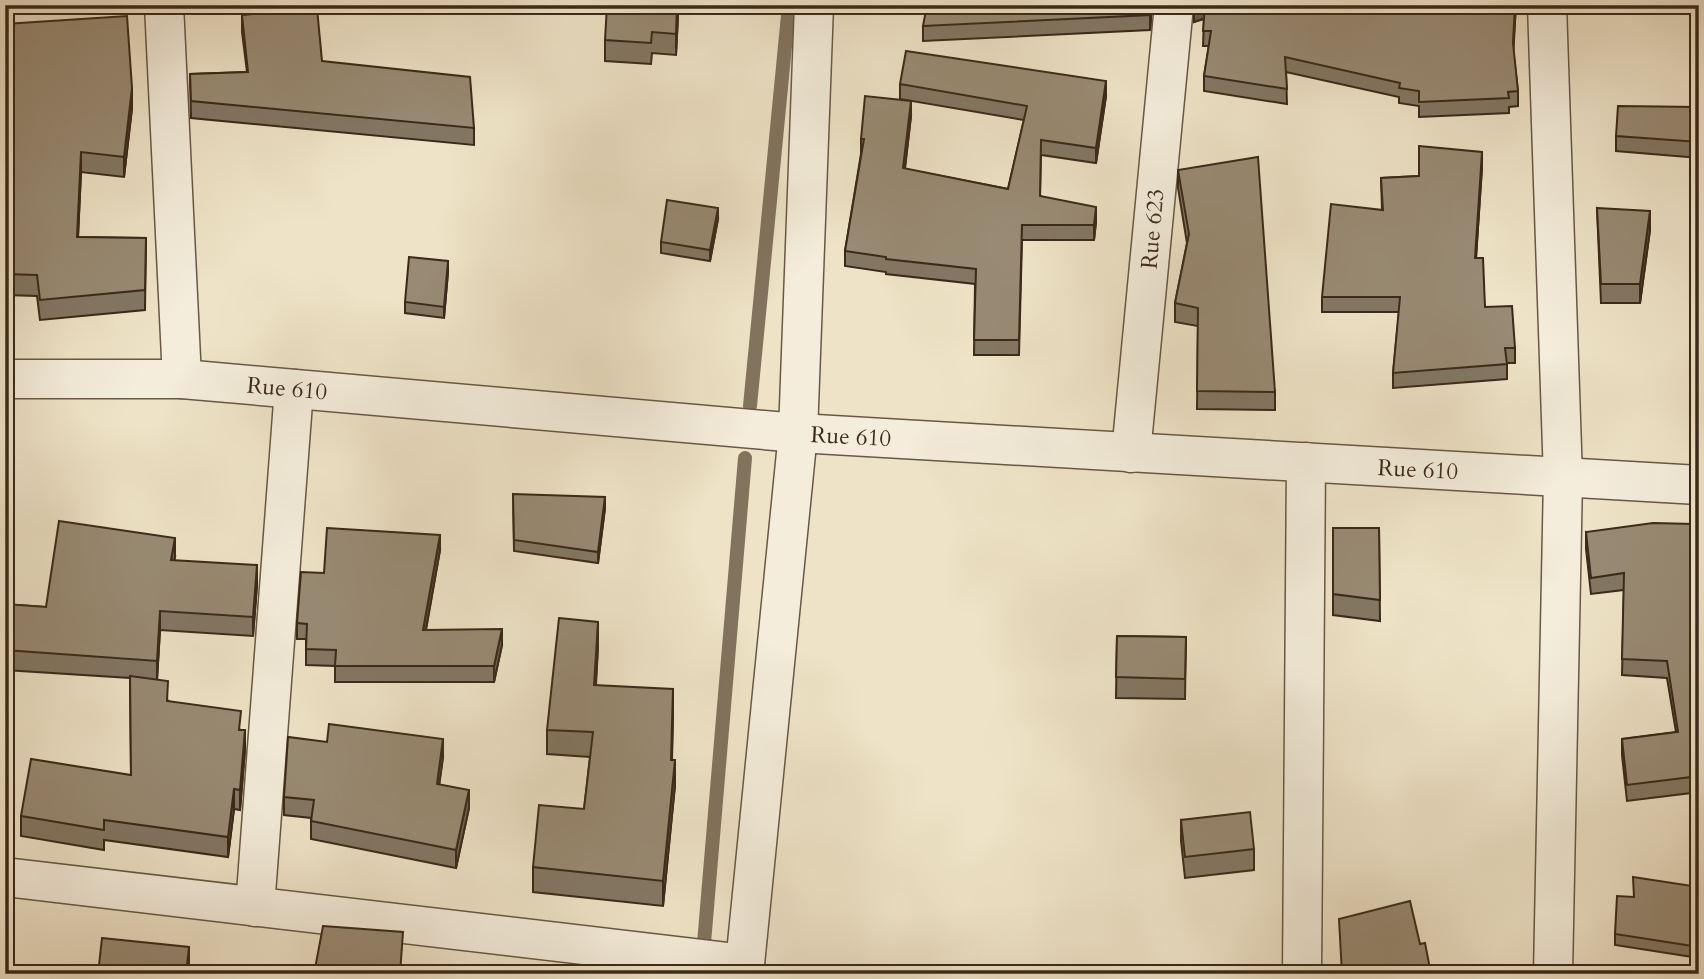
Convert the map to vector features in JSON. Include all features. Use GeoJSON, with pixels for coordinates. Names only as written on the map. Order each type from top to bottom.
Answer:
{"type":"FeatureCollection","features":[{"type":"Feature","properties":{"kind":"street"},"geometry":{"type":"LineString","coordinates":[[164,5],[181,379]]}},
{"type":"Feature","properties":{"kind":"street"},"geometry":{"type":"LineString","coordinates":[[5,877],[255,906],[744,969],[798,433],[814,5]]}},
{"type":"Feature","properties":{"kind":"street","name":"Rue 623"},"geometry":{"type":"LineString","coordinates":[[1131,453],[1174,5]]}},
{"type":"Feature","properties":{"kind":"street"},"geometry":{"type":"LineString","coordinates":[[1547,5],[1563,478],[1553,974]]}},
{"type":"Feature","properties":{"kind":"street","name":"Rue 610"},"geometry":{"type":"LineString","coordinates":[[5,379],[181,379],[798,433],[1699,485]]}},
{"type":"Feature","properties":{"kind":"street"},"geometry":{"type":"LineString","coordinates":[[255,906],[294,389]]}},
{"type":"Feature","properties":{"kind":"street"},"geometry":{"type":"LineString","coordinates":[[1302,974],[1306,462]]}},
{"type":"Feature","properties":{"kind":"building"},"geometry":{"type":"Polygon","coordinates":[[[607,5],[677,5],[676,34],[652,32],[651,43],[605,40],[607,5]]]}},
{"type":"Feature","properties":{"kind":"building"},"geometry":{"type":"Polygon","coordinates":[[[927,5],[1151,5],[1150,15],[923,26],[927,5]]]}},
{"type":"Feature","properties":{"kind":"building"},"geometry":{"type":"Polygon","coordinates":[[[1205,5],[1515,5],[1513,43],[1518,91],[1508,92],[1509,98],[1419,102],[1419,91],[1399,88],[1400,83],[1285,57],[1287,89],[1204,76],[1211,31],[1203,31],[1205,5]]]}},
{"type":"Feature","properties":{"kind":"building"},"geometry":{"type":"Polygon","coordinates":[[[317,8],[322,61],[470,77],[474,128],[191,101],[190,74],[248,72],[242,15],[317,8]]]}},
{"type":"Feature","properties":{"kind":"building"},"geometry":{"type":"Polygon","coordinates":[[[127,16],[132,88],[124,157],[81,152],[77,237],[146,238],[145,290],[40,300],[37,275],[5,274],[5,24],[127,16]]]}},
{"type":"Feature","properties":{"kind":"building"},"geometry":{"type":"Polygon","coordinates":[[[906,51],[1106,81],[1096,148],[1041,140],[1040,196],[1096,207],[1094,225],[1022,225],[1019,340],[974,340],[976,269],[886,259],[845,251],[864,139],[861,139],[865,96],[911,101],[903,168],[1008,189],[1027,106],[900,84],[906,51]]]}},
{"type":"Feature","properties":{"kind":"building"},"geometry":{"type":"Polygon","coordinates":[[[1618,106],[1699,107],[1699,142],[1616,136],[1618,106]]]}},
{"type":"Feature","properties":{"kind":"building"},"geometry":{"type":"Polygon","coordinates":[[[1419,146],[1482,152],[1475,258],[1483,258],[1485,307],[1512,306],[1515,348],[1505,348],[1507,364],[1393,373],[1400,297],[1322,297],[1331,204],[1383,210],[1381,178],[1419,176],[1419,146]]]}},
{"type":"Feature","properties":{"kind":"building"},"geometry":{"type":"Polygon","coordinates":[[[1258,157],[1275,392],[1197,391],[1198,308],[1175,303],[1189,234],[1178,170],[1258,157]]]}},
{"type":"Feature","properties":{"kind":"building"},"geometry":{"type":"Polygon","coordinates":[[[1699,185],[1699,274],[1698,274],[1699,185]]]}},
{"type":"Feature","properties":{"kind":"building"},"geometry":{"type":"Polygon","coordinates":[[[667,200],[718,208],[710,250],[661,242],[667,200]]]}},
{"type":"Feature","properties":{"kind":"building"},"geometry":{"type":"Polygon","coordinates":[[[1597,208],[1650,211],[1640,284],[1601,284],[1597,208]]]}},
{"type":"Feature","properties":{"kind":"building"},"geometry":{"type":"Polygon","coordinates":[[[409,257],[448,261],[444,307],[405,302],[409,257]]]}},
{"type":"Feature","properties":{"kind":"building"},"geometry":{"type":"Polygon","coordinates":[[[1699,377],[1699,432],[1696,432],[1699,377]]]}},
{"type":"Feature","properties":{"kind":"building"},"geometry":{"type":"Polygon","coordinates":[[[513,494],[605,497],[598,552],[514,540],[513,494]]]}},
{"type":"Feature","properties":{"kind":"building"},"geometry":{"type":"Polygon","coordinates":[[[59,521],[175,538],[171,560],[257,565],[253,617],[160,611],[157,661],[5,650],[5,604],[46,607],[59,521]]]}},
{"type":"Feature","properties":{"kind":"building"},"geometry":{"type":"Polygon","coordinates":[[[1653,523],[1694,524],[1696,580],[1699,581],[1699,776],[1627,785],[1622,739],[1678,732],[1667,661],[1622,659],[1624,573],[1591,578],[1586,532],[1653,523]]]}},
{"type":"Feature","properties":{"kind":"building"},"geometry":{"type":"Polygon","coordinates":[[[327,528],[440,535],[423,630],[502,629],[494,666],[335,666],[336,650],[306,649],[307,624],[297,623],[301,572],[324,573],[327,528]]]}},
{"type":"Feature","properties":{"kind":"building"},"geometry":{"type":"Polygon","coordinates":[[[1333,528],[1379,528],[1380,600],[1333,594],[1333,528]]]}},
{"type":"Feature","properties":{"kind":"building"},"geometry":{"type":"Polygon","coordinates":[[[559,618],[598,622],[594,685],[673,689],[671,760],[675,760],[663,881],[533,867],[539,805],[584,809],[593,732],[547,730],[559,618]]]}},
{"type":"Feature","properties":{"kind":"building"},"geometry":{"type":"Polygon","coordinates":[[[1117,636],[1186,637],[1185,679],[1116,677],[1117,636]]]}},
{"type":"Feature","properties":{"kind":"building"},"geometry":{"type":"Polygon","coordinates":[[[130,676],[168,681],[167,701],[241,711],[239,730],[245,730],[240,790],[234,789],[228,837],[104,820],[104,830],[21,816],[31,759],[131,775],[130,676]]]}},
{"type":"Feature","properties":{"kind":"building"},"geometry":{"type":"Polygon","coordinates":[[[329,724],[443,739],[437,784],[469,790],[456,850],[311,821],[314,800],[284,797],[288,737],[327,742],[329,724]]]}},
{"type":"Feature","properties":{"kind":"building"},"geometry":{"type":"Polygon","coordinates":[[[5,728],[10,728],[5,759],[5,728]]]}},
{"type":"Feature","properties":{"kind":"building"},"geometry":{"type":"Polygon","coordinates":[[[1250,812],[1254,849],[1185,857],[1181,820],[1250,812]]]}},
{"type":"Feature","properties":{"kind":"building"},"geometry":{"type":"Polygon","coordinates":[[[1633,877],[1699,887],[1699,947],[1615,934],[1617,896],[1634,897],[1633,877]]]}},
{"type":"Feature","properties":{"kind":"building"},"geometry":{"type":"Polygon","coordinates":[[[1410,901],[1420,944],[1425,943],[1431,974],[1342,974],[1339,919],[1410,901]]]}},
{"type":"Feature","properties":{"kind":"building"},"geometry":{"type":"Polygon","coordinates":[[[323,926],[403,932],[400,974],[314,974],[323,926]]]}},
{"type":"Feature","properties":{"kind":"building"},"geometry":{"type":"Polygon","coordinates":[[[102,938],[189,947],[186,974],[98,974],[102,938]]]}},
{"type":"Feature","properties":{"kind":"waterway"},"geometry":{"type":"LineString","coordinates":[[750,406],[789,5]]}},
{"type":"Feature","properties":{"kind":"waterway"},"geometry":{"type":"LineString","coordinates":[[704,943],[745,458]]}}]}
